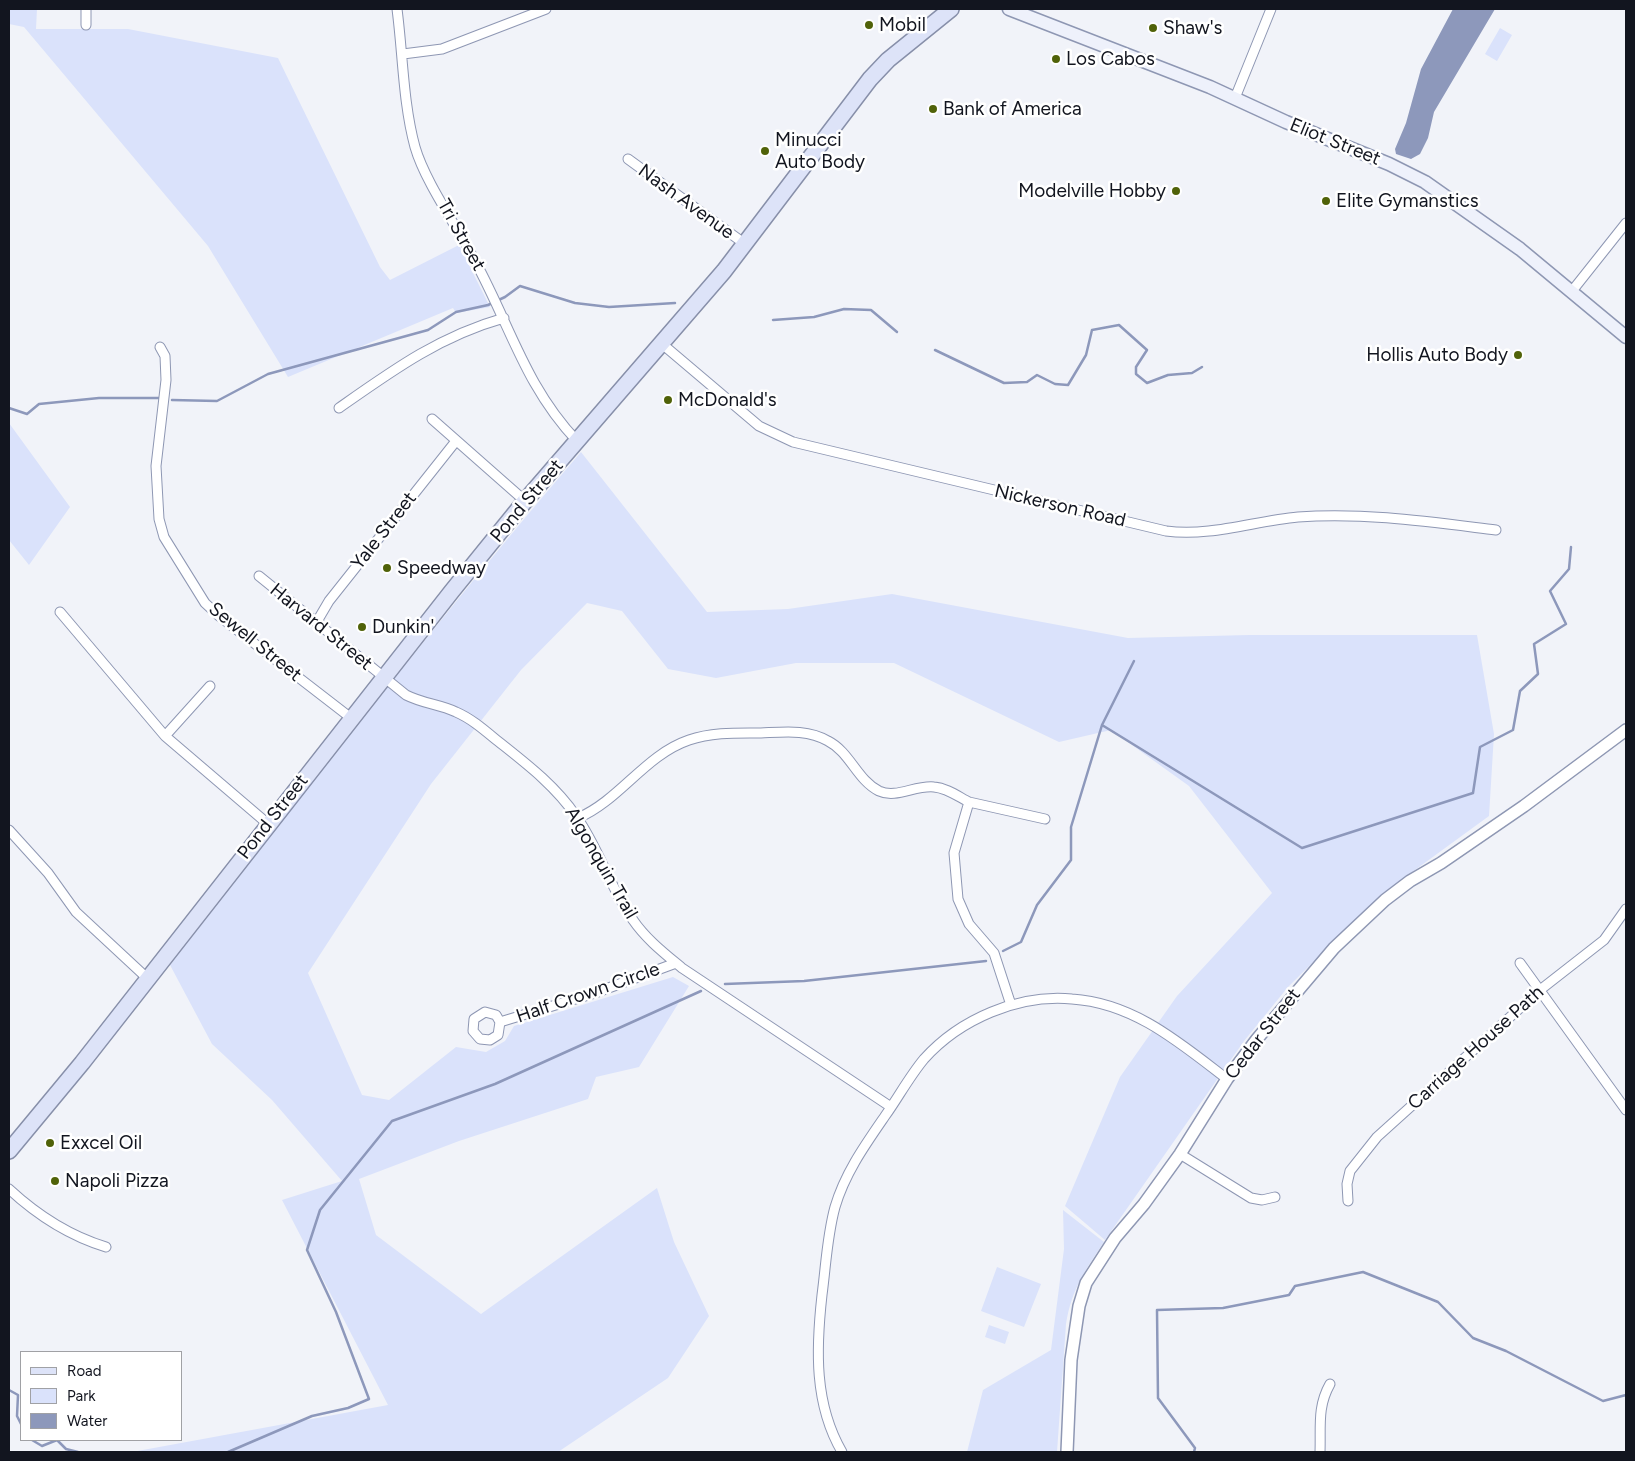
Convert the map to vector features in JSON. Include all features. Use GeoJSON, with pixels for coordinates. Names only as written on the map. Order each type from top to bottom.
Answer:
{"type":"FeatureCollection","features":[{"type":"Feature","properties":{"kind":"main road","name":"Pond Street"},"geometry":{"type":"LineString","coordinates":[[9,1151],[66,1083],[351,718],[525,501],[745,244],[878,68],[951,9]]}},
{"type":"Feature","properties":{"kind":"main road","name":"Eliot Street"},"geometry":{"type":"LineString","coordinates":[[1009,9],[1235,98],[1389,164],[1425,182],[1504,238],[1572,291],[1626,337]]}},
{"type":"Feature","properties":{"kind":"main road"},"geometry":{"type":"LineString","coordinates":[[1021,9],[1031,18]]}},
{"type":"Feature","properties":{"kind":"street"},"geometry":{"type":"LineString","coordinates":[[86,9],[86,25]]}},
{"type":"Feature","properties":{"kind":"street","name":"Tri Street"},"geometry":{"type":"LineString","coordinates":[[397,9],[408,119],[416,150],[496,301],[528,374],[558,421],[577,440]]}},
{"type":"Feature","properties":{"kind":"street"},"geometry":{"type":"LineString","coordinates":[[403,54],[442,49],[546,9]]}},
{"type":"Feature","properties":{"kind":"street"},"geometry":{"type":"LineString","coordinates":[[1235,98],[1271,9]]}},
{"type":"Feature","properties":{"kind":"street","name":"Nash Avenue"},"geometry":{"type":"LineString","coordinates":[[628,159],[745,244]]}},
{"type":"Feature","properties":{"kind":"street"},"geometry":{"type":"LineString","coordinates":[[1572,291],[1626,223]]}},
{"type":"Feature","properties":{"kind":"street"},"geometry":{"type":"LineString","coordinates":[[339,408],[428,348],[475,326],[504,318]]}},
{"type":"Feature","properties":{"kind":"street","name":"Nickerson Road"},"geometry":{"type":"LineString","coordinates":[[661,342],[759,426],[793,442],[1157,529],[1196,533],[1299,517],[1344,517],[1400,518],[1496,530]]}},
{"type":"Feature","properties":{"kind":"street","name":"Sewell Street"},"geometry":{"type":"LineString","coordinates":[[160,347],[165,356],[166,380],[156,466],[159,519],[164,537],[205,603],[219,616],[351,718]]}},
{"type":"Feature","properties":{"kind":"street"},"geometry":{"type":"LineString","coordinates":[[432,419],[525,501]]}},
{"type":"Feature","properties":{"kind":"street","name":"Yale Street"},"geometry":{"type":"LineString","coordinates":[[318,625],[318,618],[329,601],[456,441]]}},
{"type":"Feature","properties":{"kind":"street","name":"Harvard Street"},"geometry":{"type":"LineString","coordinates":[[259,576],[383,678]]}},
{"type":"Feature","properties":{"kind":"street"},"geometry":{"type":"LineString","coordinates":[[60,612],[165,736],[268,824]]}},
{"type":"Feature","properties":{"kind":"street","name":"Algonquin Trail"},"geometry":{"type":"LineString","coordinates":[[383,678],[406,695],[421,702],[456,712],[470,719],[534,769],[556,790],[578,818],[633,921],[656,948],[891,1107]]}},
{"type":"Feature","properties":{"kind":"street"},"geometry":{"type":"LineString","coordinates":[[165,736],[210,686]]}},
{"type":"Feature","properties":{"kind":"street","name":"Cedar Street"},"geometry":{"type":"LineString","coordinates":[[1067,1452],[1072,1360],[1079,1306],[1086,1282],[1115,1238],[1144,1204],[1180,1154],[1227,1079],[1285,1004],[1328,955],[1386,900],[1410,881],[1524,806],[1626,730]]}},
{"type":"Feature","properties":{"kind":"street"},"geometry":{"type":"LineString","coordinates":[[578,818],[598,809],[664,753],[689,740],[716,734],[795,732],[817,736],[837,746],[863,777],[877,790],[894,795],[914,788],[934,787],[969,802],[1045,819]]}},
{"type":"Feature","properties":{"kind":"street"},"geometry":{"type":"LineString","coordinates":[[969,802],[954,853],[958,899],[969,924],[994,953],[1012,1005]]}},
{"type":"Feature","properties":{"kind":"street"},"geometry":{"type":"LineString","coordinates":[[9,830],[48,873],[76,912],[147,978]]}},
{"type":"Feature","properties":{"kind":"street","name":"Carriage House Path"},"geometry":{"type":"LineString","coordinates":[[1348,1201],[1347,1184],[1350,1171],[1377,1137],[1540,990],[1604,940],[1626,909]]}},
{"type":"Feature","properties":{"kind":"street","name":"Half Crown Circle"},"geometry":{"type":"LineString","coordinates":[[500,1022],[595,993],[676,963]]}},
{"type":"Feature","properties":{"kind":"street"},"geometry":{"type":"LineString","coordinates":[[1520,963],[1626,1110]]}},
{"type":"Feature","properties":{"kind":"street"},"geometry":{"type":"LineString","coordinates":[[842,1452],[826,1416],[818,1356],[826,1250],[835,1206],[843,1184],[862,1148],[925,1058],[949,1036],[974,1020],[1012,1005],[1055,998],[1070,998],[1105,1004],[1121,1009],[1150,1023],[1227,1079]]}},
{"type":"Feature","properties":{"kind":"street"},"geometry":{"type":"LineString","coordinates":[[1180,1154],[1251,1198],[1262,1200],[1274,1198]]}},
{"type":"Feature","properties":{"kind":"street"},"geometry":{"type":"LineString","coordinates":[[9,1189],[31,1210],[94,1243],[106,1247]]}},
{"type":"Feature","properties":{"kind":"street"},"geometry":{"type":"LineString","coordinates":[[1320,1452],[1320,1408],[1322,1398],[1330,1384]]}},
{"type":"Feature","properties":{"kind":"green space"},"geometry":{"type":"Polygon","coordinates":[[[9,9],[37,9],[36,29],[128,29],[278,58],[380,267],[390,280],[459,245],[490,307],[456,313],[453,308],[288,377],[208,246],[24,27],[9,24],[9,9]]]}},
{"type":"Feature","properties":{"kind":"green space"},"geometry":{"type":"Polygon","coordinates":[[[1500,28],[1512,35],[1497,61],[1485,54],[1500,28]]]}},
{"type":"Feature","properties":{"kind":"green space"},"geometry":{"type":"Polygon","coordinates":[[[9,423],[70,507],[29,565],[9,540],[9,423]]]}},
{"type":"Feature","properties":{"kind":"green space"},"geometry":{"type":"Polygon","coordinates":[[[581,452],[707,612],[788,609],[892,594],[1128,638],[1249,635],[1477,635],[1494,734],[1489,816],[1382,894],[1288,987],[1244,1041],[1105,1240],[1065,1206],[1120,1077],[1177,996],[1272,893],[1189,786],[1111,730],[1059,742],[894,663],[796,663],[716,678],[668,669],[622,611],[587,603],[521,670],[431,784],[308,973],[362,1095],[389,1100],[456,1047],[486,1052],[505,1041],[514,1026],[673,977],[689,986],[639,1067],[596,1077],[588,1099],[459,1141],[359,1179],[376,1235],[481,1314],[657,1188],[674,1242],[709,1316],[668,1378],[558,1452],[132,1452],[388,1405],[282,1200],[342,1181],[272,1100],[212,1044],[170,965],[475,578],[581,452]]]}},
{"type":"Feature","properties":{"kind":"green space"},"geometry":{"type":"Polygon","coordinates":[[[1063,1210],[1104,1242],[1080,1280],[1072,1300],[1066,1324],[1057,1452],[967,1452],[983,1390],[1051,1350],[1064,1249],[1063,1210]]]}},
{"type":"Feature","properties":{"kind":"green space"},"geometry":{"type":"Polygon","coordinates":[[[997,1267],[1041,1284],[1024,1327],[981,1311],[997,1267]]]}},
{"type":"Feature","properties":{"kind":"green space"},"geometry":{"type":"Polygon","coordinates":[[[989,1325],[1009,1332],[1005,1344],[985,1337],[989,1325]]]}},
{"type":"Feature","properties":{"kind":"water"},"geometry":{"type":"Polygon","coordinates":[[[1453,9],[1495,9],[1434,112],[1428,138],[1420,154],[1411,159],[1396,154],[1395,149],[1406,123],[1421,69],[1453,9]]]}},
{"type":"Feature","properties":{"kind":"waterway"},"geometry":{"type":"LineString","coordinates":[[172,400],[217,401],[268,374],[428,330],[456,312],[488,305],[505,297],[520,286],[575,303],[609,307],[675,303]]}},
{"type":"Feature","properties":{"kind":"waterway"},"geometry":{"type":"LineString","coordinates":[[773,320],[814,317],[844,309],[871,310],[897,332]]}},
{"type":"Feature","properties":{"kind":"waterway"},"geometry":{"type":"LineString","coordinates":[[935,350],[1004,383],[1027,382],[1037,375],[1055,384],[1068,385],[1086,355],[1092,330],[1119,325],[1147,350],[1136,367],[1136,374],[1147,383],[1168,375],[1192,373],[1202,367]]}},
{"type":"Feature","properties":{"kind":"waterway"},"geometry":{"type":"LineString","coordinates":[[9,408],[27,414],[39,404],[99,398],[160,398]]}},
{"type":"Feature","properties":{"kind":"waterway"},"geometry":{"type":"LineString","coordinates":[[1102,725],[1302,848],[1473,793],[1480,747],[1513,730],[1520,691],[1538,674],[1534,644],[1566,624],[1550,591],[1569,569],[1571,547]]}},
{"type":"Feature","properties":{"kind":"waterway"},"geometry":{"type":"LineString","coordinates":[[1003,951],[1021,942],[1037,905],[1071,860],[1071,827],[1102,725],[1134,661]]}},
{"type":"Feature","properties":{"kind":"waterway"},"geometry":{"type":"LineString","coordinates":[[725,984],[804,981],[986,961]]}},
{"type":"Feature","properties":{"kind":"waterway"},"geometry":{"type":"LineString","coordinates":[[228,1452],[312,1416],[348,1408],[369,1399],[336,1312],[307,1250],[320,1210],[392,1121],[495,1084],[701,991]]}},
{"type":"Feature","properties":{"kind":"waterway"},"geometry":{"type":"LineString","coordinates":[[1194,1452],[1195,1448],[1158,1398],[1157,1310],[1223,1308],[1289,1295],[1295,1286],[1363,1272],[1438,1302],[1473,1338],[1506,1351],[1603,1401],[1626,1395]]}},
{"type":"Feature","properties":{"kind":"waterway"},"geometry":{"type":"LineString","coordinates":[[9,1390],[18,1395],[17,1416],[20,1422]]}},
{"type":"Feature","properties":{"kind":"waterway"},"geometry":{"type":"LineString","coordinates":[[34,1441],[42,1446],[54,1441]]}},
{"type":"Feature","properties":{"kind":"waterway"},"geometry":{"type":"LineString","coordinates":[[58,1441],[66,1449],[78,1452]]}},
{"type":"Feature","properties":{"kind":"place","name":"Mobil"},"geometry":{"type":"Point","coordinates":[869,25]}},
{"type":"Feature","properties":{"kind":"place","name":"Shaw's"},"geometry":{"type":"Point","coordinates":[1153,28]}},
{"type":"Feature","properties":{"kind":"place","name":"Los Cabos"},"geometry":{"type":"Point","coordinates":[1056,59]}},
{"type":"Feature","properties":{"kind":"place","name":"Bank of America"},"geometry":{"type":"Point","coordinates":[933,109]}},
{"type":"Feature","properties":{"kind":"place","name":"Minucci Auto Body"},"geometry":{"type":"Point","coordinates":[765,151]}},
{"type":"Feature","properties":{"kind":"place","name":"Modelville Hobby"},"geometry":{"type":"Point","coordinates":[1176,191]}},
{"type":"Feature","properties":{"kind":"place","name":"Elite Gymanstics"},"geometry":{"type":"Point","coordinates":[1326,201]}},
{"type":"Feature","properties":{"kind":"place","name":"Hollis Auto Body"},"geometry":{"type":"Point","coordinates":[1518,355]}},
{"type":"Feature","properties":{"kind":"place","name":"McDonald's"},"geometry":{"type":"Point","coordinates":[668,400]}},
{"type":"Feature","properties":{"kind":"place","name":"Speedway"},"geometry":{"type":"Point","coordinates":[387,568]}},
{"type":"Feature","properties":{"kind":"place","name":"Dunkin'"},"geometry":{"type":"Point","coordinates":[362,627]}},
{"type":"Feature","properties":{"kind":"place","name":"Exxcel Oil"},"geometry":{"type":"Point","coordinates":[50,1143]}},
{"type":"Feature","properties":{"kind":"place","name":"Napoli Pizza"},"geometry":{"type":"Point","coordinates":[55,1181]}}]}
